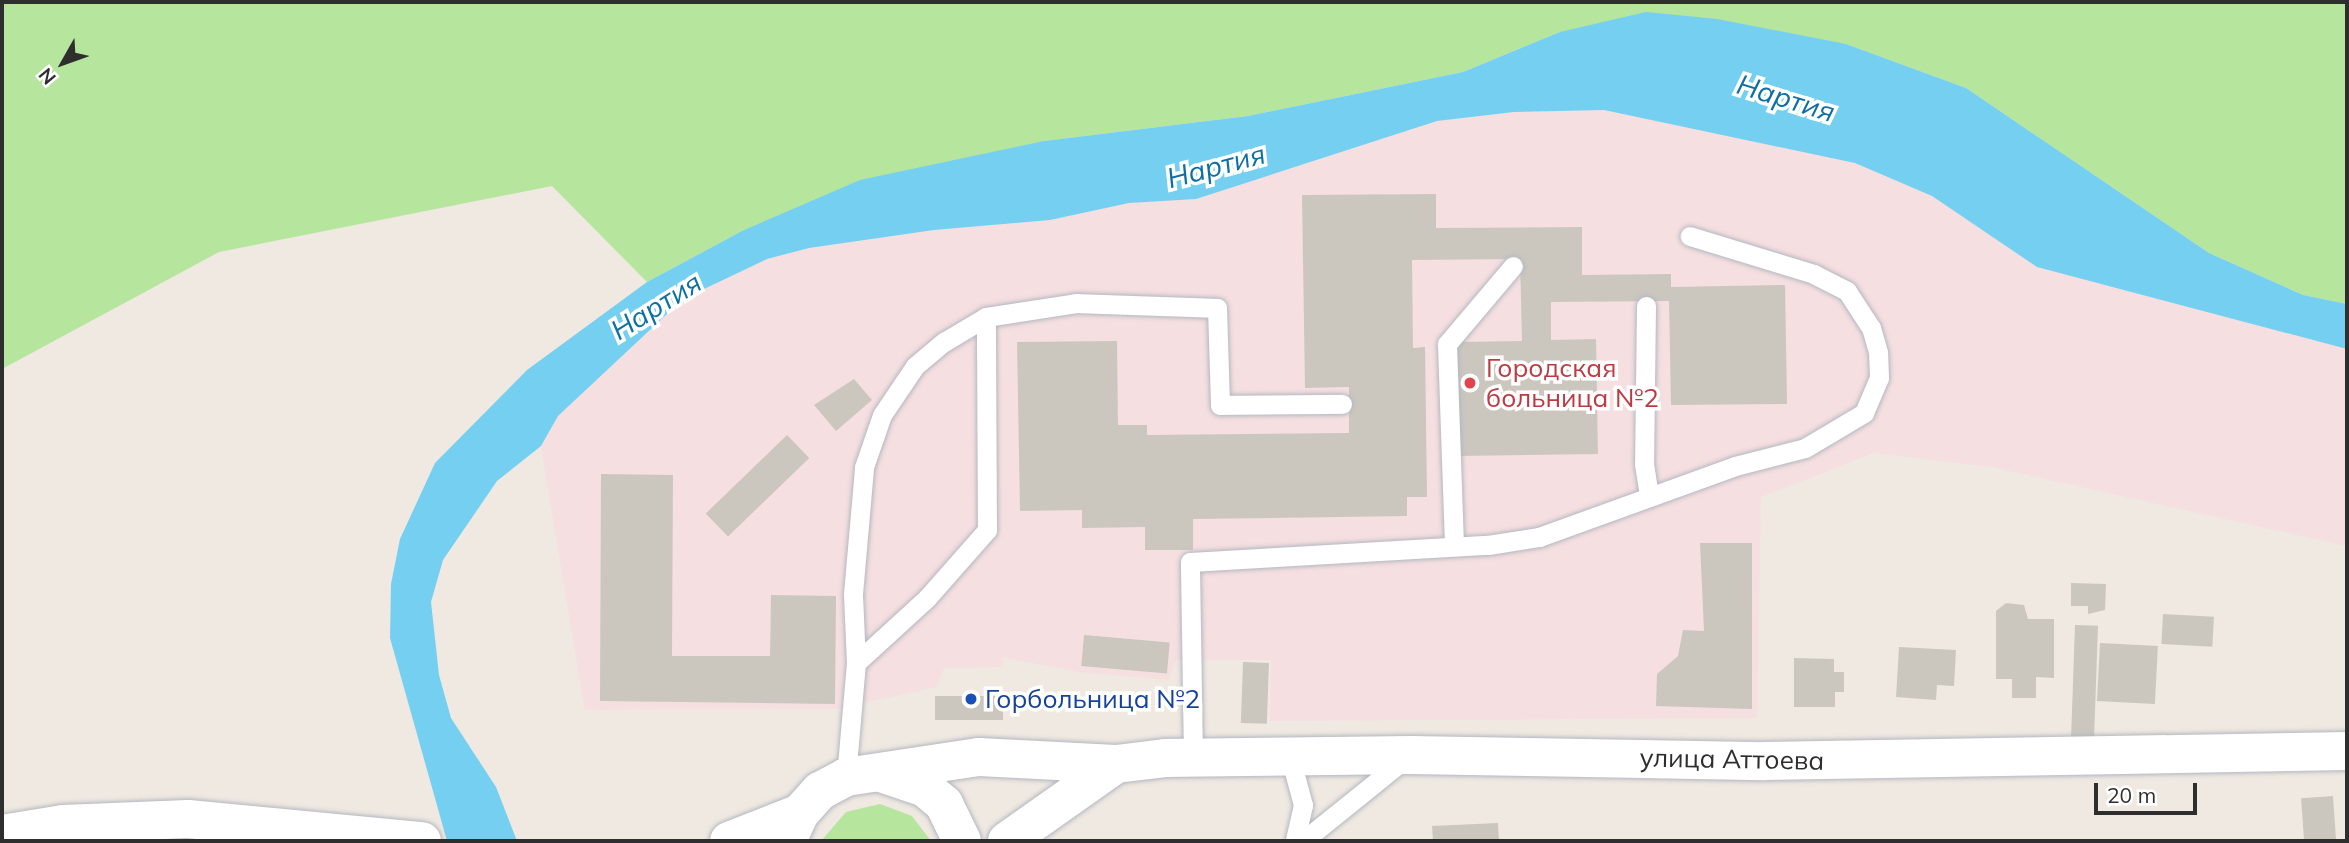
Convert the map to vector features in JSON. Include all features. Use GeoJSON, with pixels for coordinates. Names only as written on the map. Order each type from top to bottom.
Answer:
{"type":"FeatureCollection","features":[{"type":"Feature","properties":{"kind":"street","name":"улица Аттоева"},"geometry":{"type":"LineString","coordinates":[[862,775],[979,757],[1116,764],[1193,758],[1411,755],[1586,754],[1765,761],[2347,751]]}},
{"type":"Feature","properties":{"kind":"street"},"geometry":{"type":"LineString","coordinates":[[1007,841],[1116,764]]}},
{"type":"Feature","properties":{"kind":"street"},"geometry":{"type":"LineString","coordinates":[[729,841],[793,827],[820,791],[862,775],[902,776],[925,788],[944,804],[962,841]]}},
{"type":"Feature","properties":{"kind":"street"},"geometry":{"type":"LineString","coordinates":[[2,834],[119,819],[248,822],[422,841]]}},
{"type":"Feature","properties":{"kind":"lane"},"geometry":{"type":"LineString","coordinates":[[1193,758],[1190,562],[1539,537],[1735,466],[1805,448],[1864,413],[1880,378],[1871,328],[1847,291],[1814,274],[1690,236]]}},
{"type":"Feature","properties":{"kind":"lane"},"geometry":{"type":"LineString","coordinates":[[1454,545],[1447,344],[1513,266]]}},
{"type":"Feature","properties":{"kind":"lane"},"geometry":{"type":"LineString","coordinates":[[862,775],[853,594],[864,467],[882,415],[915,366],[986,317],[1076,303],[1217,308],[1220,404],[1342,404]]}},
{"type":"Feature","properties":{"kind":"lane"},"geometry":{"type":"LineString","coordinates":[[1646,306],[1644,464],[1649,497]]}},
{"type":"Feature","properties":{"kind":"lane"},"geometry":{"type":"LineString","coordinates":[[856,663],[927,597],[987,530],[986,317]]}},
{"type":"Feature","properties":{"kind":"lane"},"geometry":{"type":"LineString","coordinates":[[1303,841],[1411,755]]}},
{"type":"Feature","properties":{"kind":"lane"},"geometry":{"type":"LineString","coordinates":[[1290,757],[1303,805],[1295,841]]}},
{"type":"Feature","properties":{"kind":"shaded area","name":"Городская больница №2"},"geometry":{"type":"Polygon","coordinates":[[[1604,110],[1855,163],[1932,196],[2037,267],[2347,349],[2347,546],[1991,467],[1874,453],[1761,497],[1757,718],[1270,721],[1271,660],[1176,660],[1169,680],[1079,672],[1002,657],[1003,667],[944,668],[936,687],[837,709],[585,710],[541,446],[558,416],[683,299],[767,259],[809,248],[934,230],[1050,220],[1129,203],[1196,199],[1437,121],[1514,112],[1604,110]]]}},
{"type":"Feature","properties":{"kind":"green space"},"geometry":{"type":"Polygon","coordinates":[[[2,2],[2347,2],[2347,304],[2303,295],[2209,253],[1966,88],[1846,44],[1560,32],[1463,72],[1248,116],[1044,141],[742,231],[647,282],[552,186],[219,252],[2,369],[2,2]]]}},
{"type":"Feature","properties":{"kind":"green space"},"geometry":{"type":"Polygon","coordinates":[[[880,804],[912,816],[931,841],[821,841],[846,812],[880,804]]]}},
{"type":"Feature","properties":{"kind":"water","name":"Нартия"},"geometry":{"type":"Polygon","coordinates":[[[1646,12],[1717,19],[1846,44],[1966,88],[2209,253],[2303,295],[2347,304],[2347,349],[2037,267],[1932,196],[1855,163],[1604,110],[1514,112],[1437,121],[1196,199],[1129,203],[1050,220],[934,230],[809,248],[767,259],[683,299],[558,416],[541,446],[497,481],[443,560],[431,602],[439,675],[451,718],[496,787],[517,841],[447,841],[390,638],[391,584],[400,539],[435,463],[527,370],[647,282],[742,231],[860,180],[1044,141],[1248,116],[1463,72],[1560,32],[1646,12]]]}},
{"type":"Feature","properties":{"kind":"building"},"geometry":{"type":"Polygon","coordinates":[[[1436,194],[1436,228],[1582,227],[1582,275],[1671,274],[1671,287],[1785,285],[1787,404],[1671,405],[1669,301],[1551,302],[1551,340],[1596,339],[1598,454],[1459,456],[1457,342],[1522,341],[1520,259],[1412,260],[1413,348],[1425,347],[1427,497],[1407,497],[1407,516],[1193,519],[1193,550],[1145,550],[1145,527],[1082,528],[1082,510],[1020,511],[1017,342],[1117,341],[1118,425],[1147,425],[1147,435],[1349,433],[1349,387],[1305,388],[1302,195],[1436,194]]]}},
{"type":"Feature","properties":{"kind":"building"},"geometry":{"type":"Polygon","coordinates":[[[854,379],[872,400],[836,431],[814,405],[854,379]]]}},
{"type":"Feature","properties":{"kind":"building"},"geometry":{"type":"Polygon","coordinates":[[[787,435],[809,458],[728,537],[706,513],[787,435]]]}},
{"type":"Feature","properties":{"kind":"building"},"geometry":{"type":"Polygon","coordinates":[[[601,474],[673,475],[672,656],[770,656],[771,595],[836,596],[835,704],[600,701],[601,474]]]}},
{"type":"Feature","properties":{"kind":"building"},"geometry":{"type":"Polygon","coordinates":[[[1700,543],[1752,543],[1752,709],[1656,706],[1657,674],[1678,656],[1683,630],[1704,631],[1700,543]]]}},
{"type":"Feature","properties":{"kind":"building"},"geometry":{"type":"Polygon","coordinates":[[[2071,583],[2106,584],[2105,610],[2088,614],[2088,606],[2071,606],[2071,583]]]}},
{"type":"Feature","properties":{"kind":"building"},"geometry":{"type":"Polygon","coordinates":[[[2006,603],[2024,605],[2028,619],[2054,619],[2054,678],[2036,677],[2036,698],[2012,698],[2012,679],[1996,679],[1996,611],[2006,603]]]}},
{"type":"Feature","properties":{"kind":"building"},"geometry":{"type":"Polygon","coordinates":[[[2163,614],[2214,617],[2212,647],[2161,644],[2163,614]]]}},
{"type":"Feature","properties":{"kind":"building"},"geometry":{"type":"Polygon","coordinates":[[[2075,625],[2098,626],[2094,739],[2071,738],[2075,625]]]}},
{"type":"Feature","properties":{"kind":"building"},"geometry":{"type":"Polygon","coordinates":[[[1084,635],[1170,642],[1167,673],[1081,666],[1084,635]]]}},
{"type":"Feature","properties":{"kind":"building"},"geometry":{"type":"Polygon","coordinates":[[[2100,643],[2158,646],[2155,704],[2097,701],[2100,643]]]}},
{"type":"Feature","properties":{"kind":"building"},"geometry":{"type":"Polygon","coordinates":[[[1899,647],[1956,650],[1954,686],[1937,685],[1936,700],[1896,697],[1899,647]]]}},
{"type":"Feature","properties":{"kind":"building"},"geometry":{"type":"Polygon","coordinates":[[[1794,658],[1834,659],[1834,672],[1844,672],[1844,692],[1835,692],[1835,707],[1794,707],[1794,658]]]}},
{"type":"Feature","properties":{"kind":"building"},"geometry":{"type":"Polygon","coordinates":[[[1243,662],[1269,663],[1267,724],[1241,723],[1243,662]]]}},
{"type":"Feature","properties":{"kind":"building"},"geometry":{"type":"Polygon","coordinates":[[[935,696],[1003,696],[1003,720],[935,720],[935,696]]]}},
{"type":"Feature","properties":{"kind":"building"},"geometry":{"type":"Polygon","coordinates":[[[2333,796],[2336,841],[2304,841],[2301,798],[2333,796]]]}},
{"type":"Feature","properties":{"kind":"building"},"geometry":{"type":"Polygon","coordinates":[[[1498,823],[1499,841],[1433,841],[1432,826],[1498,823]]]}},
{"type":"Feature","properties":{"kind":"place","name":"Городская больница №2"},"geometry":{"type":"Point","coordinates":[1470,383]}},
{"type":"Feature","properties":{"kind":"place","name":"Горбольница №2"},"geometry":{"type":"Point","coordinates":[971,699]}}]}
